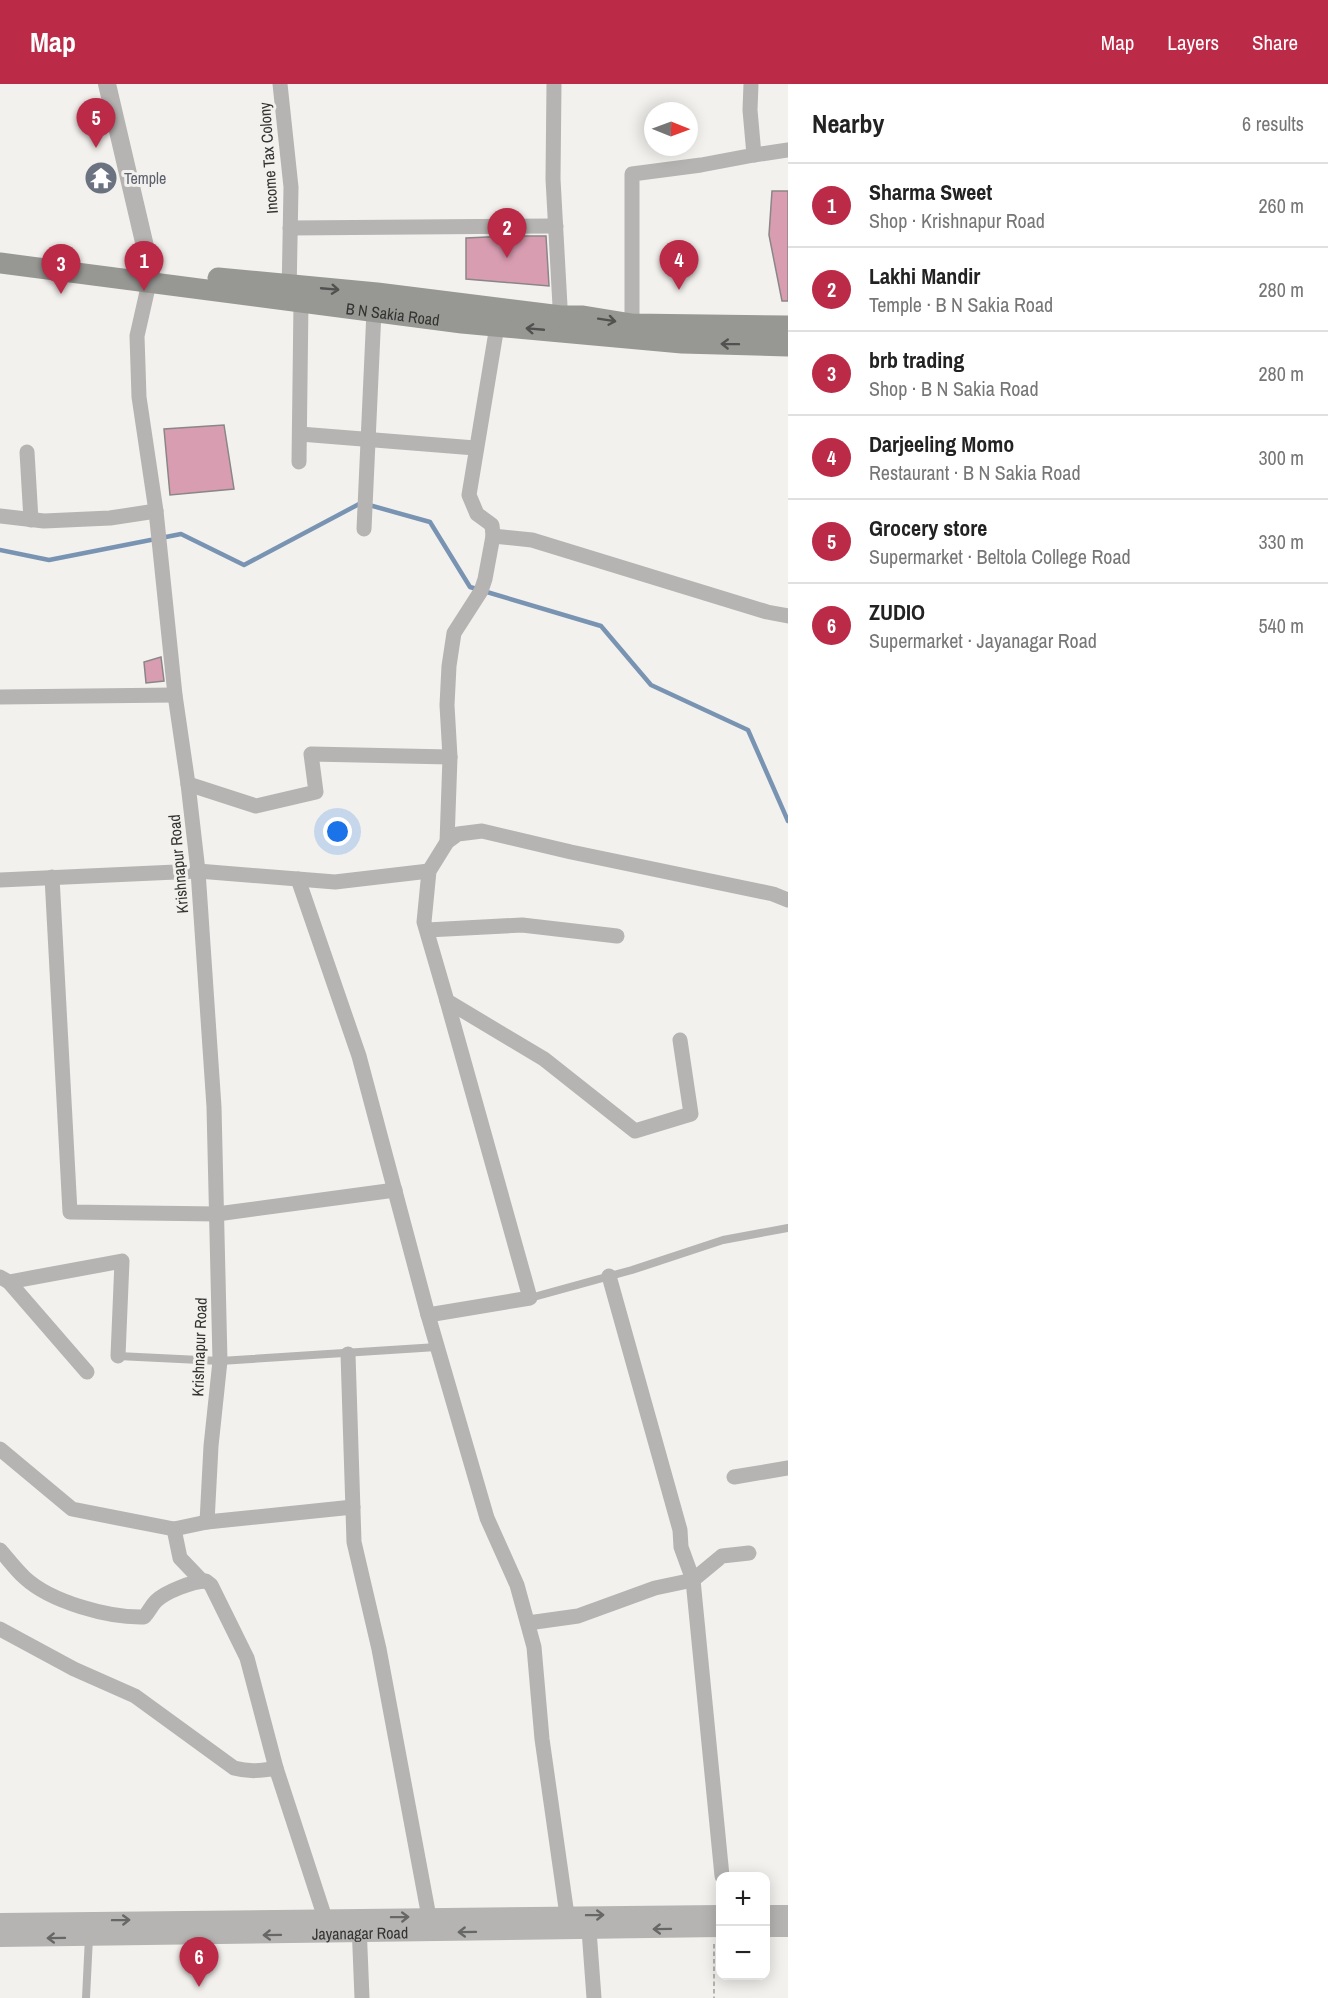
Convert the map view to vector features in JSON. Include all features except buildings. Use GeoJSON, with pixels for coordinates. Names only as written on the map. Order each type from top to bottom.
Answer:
{"type":"FeatureCollection","features":[{"type":"Feature","properties":{"kind":"main road","name":"B N Sakia Road"},"geometry":{"type":"LineString","coordinates":[[0,254],[150,278]]}},
{"type":"Feature","properties":{"kind":"main road","name":"B N Sakia Road"},"geometry":{"type":"LineString","coordinates":[[0,263],[150,278],[293,296],[374,311],[497,326],[561,324],[583,316],[632,324],[788,327]]}},
{"type":"Feature","properties":{"kind":"main road","name":"B N Sakia Road"},"geometry":{"type":"LineString","coordinates":[[293,296],[376,293],[682,343],[788,346]]}},
{"type":"Feature","properties":{"kind":"street"},"geometry":{"type":"LineString","coordinates":[[107,84],[150,278]]}},
{"type":"Feature","properties":{"kind":"street","name":"Income Tax Colony"},"geometry":{"type":"LineString","coordinates":[[280,84],[291,187],[290,228],[300,434],[299,462]]}},
{"type":"Feature","properties":{"kind":"street"},"geometry":{"type":"LineString","coordinates":[[554,84],[553,179],[561,324]]}},
{"type":"Feature","properties":{"kind":"street"},"geometry":{"type":"LineString","coordinates":[[751,84],[750,110],[754,155]]}},
{"type":"Feature","properties":{"kind":"street"},"geometry":{"type":"LineString","coordinates":[[632,324],[632,174],[788,150]]}},
{"type":"Feature","properties":{"kind":"street"},"geometry":{"type":"LineString","coordinates":[[290,228],[556,226]]}},
{"type":"Feature","properties":{"kind":"street","name":"Krishnapur Road"},"geometry":{"type":"LineString","coordinates":[[150,278],[137,336],[139,397],[156,512],[175,696],[198,871],[214,1107],[220,1360],[211,1446],[207,1522]]}},
{"type":"Feature","properties":{"kind":"street"},"geometry":{"type":"LineString","coordinates":[[364,529],[374,311]]}},
{"type":"Feature","properties":{"kind":"street"},"geometry":{"type":"LineString","coordinates":[[447,842],[450,758],[447,705],[448,666],[454,633],[481,591],[493,536],[492,525],[477,514],[469,495],[492,368],[497,326]]}},
{"type":"Feature","properties":{"kind":"street"},"geometry":{"type":"LineString","coordinates":[[300,434],[476,448]]}},
{"type":"Feature","properties":{"kind":"street"},"geometry":{"type":"LineString","coordinates":[[27,452],[31,520]]}},
{"type":"Feature","properties":{"kind":"street"},"geometry":{"type":"LineString","coordinates":[[0,516],[44,522],[99,519],[156,512]]}},
{"type":"Feature","properties":{"kind":"street"},"geometry":{"type":"LineString","coordinates":[[493,536],[532,540],[767,612],[788,616]]}},
{"type":"Feature","properties":{"kind":"street"},"geometry":{"type":"LineString","coordinates":[[0,697],[175,696]]}},
{"type":"Feature","properties":{"kind":"street"},"geometry":{"type":"LineString","coordinates":[[188,784],[256,806],[316,792],[311,754],[450,758]]}},
{"type":"Feature","properties":{"kind":"street"},"geometry":{"type":"LineString","coordinates":[[428,1316],[530,1298],[424,922],[429,871],[447,842],[458,834],[482,831],[773,894],[788,900]]}},
{"type":"Feature","properties":{"kind":"street"},"geometry":{"type":"LineString","coordinates":[[0,880],[198,871],[335,882],[429,871]]}},
{"type":"Feature","properties":{"kind":"street"},"geometry":{"type":"LineString","coordinates":[[52,877],[70,1212],[217,1214],[395,1190]]}},
{"type":"Feature","properties":{"kind":"street"},"geometry":{"type":"LineString","coordinates":[[298,879],[359,1056],[428,1316],[487,1518],[517,1585],[528,1623],[534,1647],[542,1739],[568,1923]]}},
{"type":"Feature","properties":{"kind":"street"},"geometry":{"type":"LineString","coordinates":[[427,930],[522,925],[617,936]]}},
{"type":"Feature","properties":{"kind":"street"},"geometry":{"type":"LineString","coordinates":[[447,1001],[543,1059],[635,1131],[691,1114],[680,1040]]}},
{"type":"Feature","properties":{"kind":"street"},"geometry":{"type":"LineString","coordinates":[[4,1279],[122,1261],[118,1356]]}},
{"type":"Feature","properties":{"kind":"street"},"geometry":{"type":"LineString","coordinates":[[609,1276],[680,1530],[681,1547],[693,1580],[722,1872]]}},
{"type":"Feature","properties":{"kind":"street"},"geometry":{"type":"LineString","coordinates":[[4,1279],[87,1372]]}},
{"type":"Feature","properties":{"kind":"street"},"geometry":{"type":"LineString","coordinates":[[348,1354],[354,1542],[379,1649],[429,1925]]}},
{"type":"Feature","properties":{"kind":"street"},"geometry":{"type":"LineString","coordinates":[[0,1449],[72,1509],[174,1529],[207,1522],[353,1507]]}},
{"type":"Feature","properties":{"kind":"street"},"geometry":{"type":"LineString","coordinates":[[734,1477],[788,1468]]}},
{"type":"Feature","properties":{"kind":"street"},"geometry":{"type":"LineString","coordinates":[[174,1529],[180,1558],[202,1581]]}},
{"type":"Feature","properties":{"kind":"street"},"geometry":{"type":"LineString","coordinates":[[0,1550],[26,1579],[46,1592],[76,1606],[121,1615],[144,1617],[156,1601],[165,1595],[202,1581],[211,1585],[247,1658],[276,1767],[325,1918]]}},
{"type":"Feature","properties":{"kind":"street"},"geometry":{"type":"LineString","coordinates":[[528,1623],[578,1616],[655,1588],[693,1580],[722,1556],[749,1552]]}},
{"type":"Feature","properties":{"kind":"street"},"geometry":{"type":"LineString","coordinates":[[0,1629],[74,1669],[135,1696],[234,1768],[260,1771],[276,1767]]}},
{"type":"Feature","properties":{"kind":"street","name":"Jayanagar Road"},"geometry":{"type":"LineString","coordinates":[[0,1938],[89,1937],[359,1926],[568,1923],[716,1914]]}},
{"type":"Feature","properties":{"kind":"street"},"geometry":{"type":"LineString","coordinates":[[770,1914],[788,1914]]}},
{"type":"Feature","properties":{"kind":"street","name":"Jayanagar Road"},"geometry":{"type":"LineString","coordinates":[[0,1922],[325,1918],[359,1926]]}},
{"type":"Feature","properties":{"kind":"street","name":"Jayanagar Road"},"geometry":{"type":"LineString","coordinates":[[568,1923],[590,1930],[716,1935]]}},
{"type":"Feature","properties":{"kind":"street"},"geometry":{"type":"LineString","coordinates":[[359,1926],[362,1998]]}},
{"type":"Feature","properties":{"kind":"street"},"geometry":{"type":"LineString","coordinates":[[770,1928],[788,1928]]}},
{"type":"Feature","properties":{"kind":"street"},"geometry":{"type":"LineString","coordinates":[[590,1930],[594,1998]]}},
{"type":"Feature","properties":{"kind":"lane"},"geometry":{"type":"LineString","coordinates":[[530,1298],[723,1240],[788,1228]]}},
{"type":"Feature","properties":{"kind":"lane"},"geometry":{"type":"LineString","coordinates":[[118,1356],[220,1360],[437,1347]]}},
{"type":"Feature","properties":{"kind":"lane"},"geometry":{"type":"LineString","coordinates":[[86,1998],[89,1937]]}},
{"type":"Feature","properties":{"kind":"path"},"geometry":{"type":"LineString","coordinates":[[714,1998],[716,1956]]}},
{"type":"Feature","properties":{"kind":"waterway"},"geometry":{"type":"LineString","coordinates":[[0,550],[49,560],[181,534],[244,565],[361,503]]}},
{"type":"Feature","properties":{"kind":"waterway"},"geometry":{"type":"LineString","coordinates":[[369,505],[430,522],[470,587],[601,626],[651,685],[748,730],[788,821]]}},
{"type":"Feature","properties":{"kind":"place","name":"Grocery store"},"geometry":{"type":"Point","coordinates":[96,148]}},
{"type":"Feature","properties":{"kind":"place","name":"Temple"},"geometry":{"type":"Point","coordinates":[101,178]}},
{"type":"Feature","properties":{"kind":"place","name":"Lakhi Mandir"},"geometry":{"type":"Point","coordinates":[507,258]}},
{"type":"Feature","properties":{"kind":"place","name":"Darjeeling Momo"},"geometry":{"type":"Point","coordinates":[679,290]}},
{"type":"Feature","properties":{"kind":"place","name":"Sharma Sweet"},"geometry":{"type":"Point","coordinates":[144,291]}},
{"type":"Feature","properties":{"kind":"place","name":"brb trading"},"geometry":{"type":"Point","coordinates":[61,294]}},
{"type":"Feature","properties":{"kind":"place","name":"ZUDIO"},"geometry":{"type":"Point","coordinates":[199,1987]}}]}
